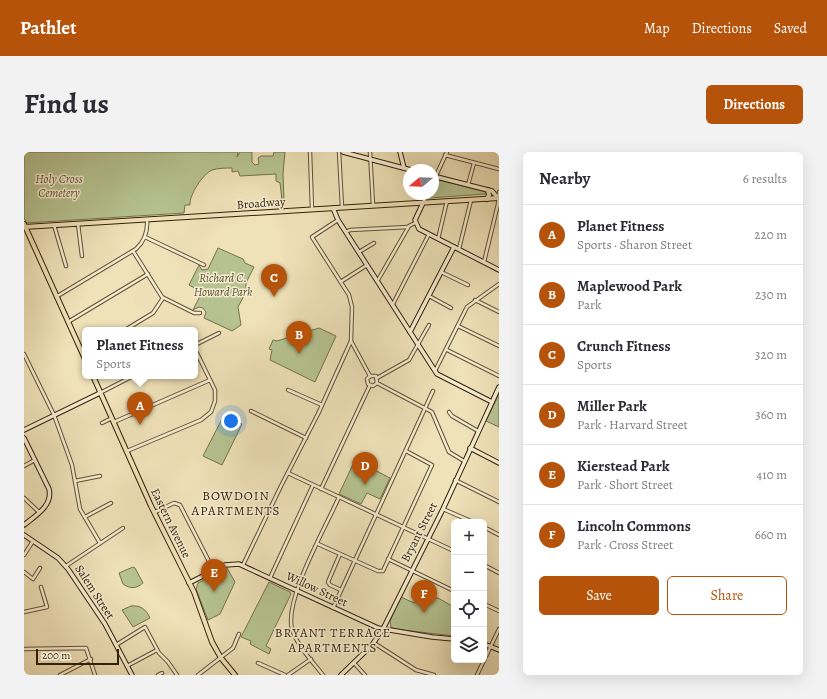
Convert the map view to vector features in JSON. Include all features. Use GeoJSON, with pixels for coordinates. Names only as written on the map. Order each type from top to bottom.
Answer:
{"type":"FeatureCollection","features":[{"type":"Feature","properties":{"kind":"main road"},"geometry":{"type":"LineString","coordinates":[[343,152],[403,168]]}},
{"type":"Feature","properties":{"kind":"main road"},"geometry":{"type":"LineString","coordinates":[[400,152],[403,164]]}},
{"type":"Feature","properties":{"kind":"main road"},"geometry":{"type":"LineString","coordinates":[[439,177],[488,190],[493,192],[499,198]]}},
{"type":"Feature","properties":{"kind":"main road"},"geometry":{"type":"LineString","coordinates":[[486,199],[489,195],[488,190]]}},
{"type":"Feature","properties":{"kind":"main road","name":"Broadway"},"geometry":{"type":"LineString","coordinates":[[24,226],[147,220],[499,198]]}},
{"type":"Feature","properties":{"kind":"main road"},"geometry":{"type":"LineString","coordinates":[[423,203],[415,218],[415,223],[420,229],[499,270]]}},
{"type":"Feature","properties":{"kind":"main road"},"geometry":{"type":"LineString","coordinates":[[333,208],[338,220],[438,375],[492,402]]}},
{"type":"Feature","properties":{"kind":"main road"},"geometry":{"type":"LineString","coordinates":[[24,226],[82,352]]}},
{"type":"Feature","properties":{"kind":"main road"},"geometry":{"type":"LineString","coordinates":[[410,332],[454,247]]}},
{"type":"Feature","properties":{"kind":"main road","name":"Eastern Avenue"},"geometry":{"type":"LineString","coordinates":[[94,379],[154,513],[189,583],[208,633],[221,658],[235,675]]}},
{"type":"Feature","properties":{"kind":"main road","name":"Bryant Street"},"geometry":{"type":"LineString","coordinates":[[341,675],[374,643],[383,629],[427,538],[443,509],[499,387]]}},
{"type":"Feature","properties":{"kind":"main road"},"geometry":{"type":"LineString","coordinates":[[24,430],[100,393]]}},
{"type":"Feature","properties":{"kind":"main road"},"geometry":{"type":"LineString","coordinates":[[24,438],[50,494],[48,503],[24,525]]}},
{"type":"Feature","properties":{"kind":"main road"},"geometry":{"type":"LineString","coordinates":[[470,448],[499,462]]}},
{"type":"Feature","properties":{"kind":"main road","name":"Salem Street"},"geometry":{"type":"LineString","coordinates":[[24,535],[66,566],[105,624],[132,675]]}},
{"type":"Feature","properties":{"kind":"main road"},"geometry":{"type":"LineString","coordinates":[[189,583],[230,564],[243,565]]}},
{"type":"Feature","properties":{"kind":"main road","name":"Willow Street"},"geometry":{"type":"LineString","coordinates":[[243,565],[333,608],[383,629],[451,639]]}},
{"type":"Feature","properties":{"kind":"main road"},"geometry":{"type":"LineString","coordinates":[[487,646],[499,650]]}},
{"type":"Feature","properties":{"kind":"street"},"geometry":{"type":"LineString","coordinates":[[310,152],[312,210]]}},
{"type":"Feature","properties":{"kind":"street"},"geometry":{"type":"LineString","coordinates":[[339,152],[342,208]]}},
{"type":"Feature","properties":{"kind":"street"},"geometry":{"type":"LineString","coordinates":[[370,152],[373,206]]}},
{"type":"Feature","properties":{"kind":"street"},"geometry":{"type":"LineString","coordinates":[[439,166],[446,153],[474,163],[499,169]]}},
{"type":"Feature","properties":{"kind":"street"},"geometry":{"type":"LineString","coordinates":[[468,185],[474,163]]}},
{"type":"Feature","properties":{"kind":"street"},"geometry":{"type":"LineString","coordinates":[[484,262],[499,198],[499,192]]}},
{"type":"Feature","properties":{"kind":"street"},"geometry":{"type":"LineString","coordinates":[[459,249],[471,200]]}},
{"type":"Feature","properties":{"kind":"street"},"geometry":{"type":"LineString","coordinates":[[438,239],[447,201]]}},
{"type":"Feature","properties":{"kind":"street"},"geometry":{"type":"LineString","coordinates":[[56,297],[133,251],[140,245],[145,237],[147,220]]}},
{"type":"Feature","properties":{"kind":"street"},"geometry":{"type":"LineString","coordinates":[[338,220],[312,237],[342,282],[351,300],[352,341],[370,376]]}},
{"type":"Feature","properties":{"kind":"street"},"geometry":{"type":"LineString","coordinates":[[346,232],[350,230],[408,227],[415,223]]}},
{"type":"Feature","properties":{"kind":"street"},"geometry":{"type":"LineString","coordinates":[[78,224],[82,256]]}},
{"type":"Feature","properties":{"kind":"street"},"geometry":{"type":"LineString","coordinates":[[54,225],[66,266]]}},
{"type":"Feature","properties":{"kind":"street"},"geometry":{"type":"LineString","coordinates":[[378,280],[408,227]]}},
{"type":"Feature","properties":{"kind":"street"},"geometry":{"type":"LineString","coordinates":[[392,304],[429,234]]}},
{"type":"Feature","properties":{"kind":"street"},"geometry":{"type":"LineString","coordinates":[[145,237],[204,265]]}},
{"type":"Feature","properties":{"kind":"street"},"geometry":{"type":"LineString","coordinates":[[359,252],[374,243]]}},
{"type":"Feature","properties":{"kind":"street"},"geometry":{"type":"LineString","coordinates":[[133,251],[163,298],[194,313],[200,313]]}},
{"type":"Feature","properties":{"kind":"street"},"geometry":{"type":"LineString","coordinates":[[342,282],[367,265]]}},
{"type":"Feature","properties":{"kind":"street"},"geometry":{"type":"LineString","coordinates":[[441,272],[468,285]]}},
{"type":"Feature","properties":{"kind":"street"},"geometry":{"type":"LineString","coordinates":[[68,322],[148,274]]}},
{"type":"Feature","properties":{"kind":"street"},"geometry":{"type":"LineString","coordinates":[[435,371],[447,350],[467,307],[499,284]]}},
{"type":"Feature","properties":{"kind":"street"},"geometry":{"type":"LineString","coordinates":[[428,296],[451,308]]}},
{"type":"Feature","properties":{"kind":"street"},"geometry":{"type":"LineString","coordinates":[[130,327],[153,313],[163,298]]}},
{"type":"Feature","properties":{"kind":"street"},"geometry":{"type":"LineString","coordinates":[[475,300],[499,312]]}},
{"type":"Feature","properties":{"kind":"street"},"geometry":{"type":"LineString","coordinates":[[377,378],[409,360],[429,325]]}},
{"type":"Feature","properties":{"kind":"street"},"geometry":{"type":"LineString","coordinates":[[458,326],[499,346]]}},
{"type":"Feature","properties":{"kind":"street"},"geometry":{"type":"LineString","coordinates":[[198,344],[219,333]]}},
{"type":"Feature","properties":{"kind":"street"},"geometry":{"type":"LineString","coordinates":[[243,565],[352,341]]}},
{"type":"Feature","properties":{"kind":"street"},"geometry":{"type":"LineString","coordinates":[[447,350],[499,376]]}},
{"type":"Feature","properties":{"kind":"street"},"geometry":{"type":"LineString","coordinates":[[24,354],[54,415],[71,462],[80,508],[100,543]]}},
{"type":"Feature","properties":{"kind":"street"},"geometry":{"type":"LineString","coordinates":[[126,451],[198,422],[208,415],[213,408],[216,397],[210,380],[198,355]]}},
{"type":"Feature","properties":{"kind":"street"},"geometry":{"type":"LineString","coordinates":[[370,376],[374,375],[377,378]]}},
{"type":"Feature","properties":{"kind":"street"},"geometry":{"type":"LineString","coordinates":[[370,376],[367,381],[370,385]]}},
{"type":"Feature","properties":{"kind":"street"},"geometry":{"type":"LineString","coordinates":[[377,378],[377,383]]}},
{"type":"Feature","properties":{"kind":"street"},"geometry":{"type":"LineString","coordinates":[[100,393],[127,379]]}},
{"type":"Feature","properties":{"kind":"street"},"geometry":{"type":"LineString","coordinates":[[102,423],[210,380]]}},
{"type":"Feature","properties":{"kind":"street"},"geometry":{"type":"LineString","coordinates":[[370,385],[373,386],[377,383]]}},
{"type":"Feature","properties":{"kind":"street"},"geometry":{"type":"LineString","coordinates":[[377,383],[426,409],[434,415],[450,453],[464,461]]}},
{"type":"Feature","properties":{"kind":"street"},"geometry":{"type":"LineString","coordinates":[[321,489],[370,385]]}},
{"type":"Feature","properties":{"kind":"street"},"geometry":{"type":"LineString","coordinates":[[288,390],[322,405]]}},
{"type":"Feature","properties":{"kind":"street"},"geometry":{"type":"LineString","coordinates":[[333,608],[434,391]]}},
{"type":"Feature","properties":{"kind":"street"},"geometry":{"type":"LineString","coordinates":[[251,411],[306,438]]}},
{"type":"Feature","properties":{"kind":"street"},"geometry":{"type":"LineString","coordinates":[[449,412],[452,416],[478,431]]}},
{"type":"Feature","properties":{"kind":"street"},"geometry":{"type":"LineString","coordinates":[[318,544],[380,572],[383,570],[432,465],[406,451]]}},
{"type":"Feature","properties":{"kind":"street"},"geometry":{"type":"LineString","coordinates":[[24,466],[35,460]]}},
{"type":"Feature","properties":{"kind":"street"},"geometry":{"type":"LineString","coordinates":[[288,473],[451,550]]}},
{"type":"Feature","properties":{"kind":"street"},"geometry":{"type":"LineString","coordinates":[[75,481],[100,476]]}},
{"type":"Feature","properties":{"kind":"street"},"geometry":{"type":"LineString","coordinates":[[455,480],[499,502]]}},
{"type":"Feature","properties":{"kind":"street"},"geometry":{"type":"LineString","coordinates":[[270,578],[313,485]]}},
{"type":"Feature","properties":{"kind":"street"},"geometry":{"type":"LineString","coordinates":[[323,675],[296,638],[291,627],[291,616],[296,590],[339,497]]}},
{"type":"Feature","properties":{"kind":"street"},"geometry":{"type":"LineString","coordinates":[[24,498],[39,512]]}},
{"type":"Feature","properties":{"kind":"street"},"geometry":{"type":"LineString","coordinates":[[85,517],[110,503]]}},
{"type":"Feature","properties":{"kind":"street"},"geometry":{"type":"LineString","coordinates":[[154,513],[174,503],[180,505],[214,571]]}},
{"type":"Feature","properties":{"kind":"street"},"geometry":{"type":"LineString","coordinates":[[443,509],[466,519]]}},
{"type":"Feature","properties":{"kind":"street"},"geometry":{"type":"LineString","coordinates":[[66,566],[124,528]]}},
{"type":"Feature","properties":{"kind":"street"},"geometry":{"type":"LineString","coordinates":[[487,529],[499,535]]}},
{"type":"Feature","properties":{"kind":"street"},"geometry":{"type":"LineString","coordinates":[[24,555],[33,541]]}},
{"type":"Feature","properties":{"kind":"street"},"geometry":{"type":"LineString","coordinates":[[340,554],[328,582],[330,585],[341,590]]}},
{"type":"Feature","properties":{"kind":"street"},"geometry":{"type":"LineString","coordinates":[[388,559],[451,590]]}},
{"type":"Feature","properties":{"kind":"street"},"geometry":{"type":"LineString","coordinates":[[487,567],[499,573]]}},
{"type":"Feature","properties":{"kind":"street"},"geometry":{"type":"LineString","coordinates":[[24,572],[33,579],[40,568]]}},
{"type":"Feature","properties":{"kind":"street"},"geometry":{"type":"LineString","coordinates":[[24,612],[47,607],[41,587]]}},
{"type":"Feature","properties":{"kind":"street"},"geometry":{"type":"LineString","coordinates":[[487,605],[499,611]]}},
{"type":"Feature","properties":{"kind":"street"},"geometry":{"type":"LineString","coordinates":[[116,645],[144,627],[157,650],[168,662],[176,675]]}},
{"type":"Feature","properties":{"kind":"street"},"geometry":{"type":"LineString","coordinates":[[477,675],[499,629]]}},
{"type":"Feature","properties":{"kind":"street"},"geometry":{"type":"LineString","coordinates":[[198,675],[233,648],[239,634]]}},
{"type":"Feature","properties":{"kind":"street"},"geometry":{"type":"LineString","coordinates":[[374,643],[416,670],[434,675]]}},
{"type":"Feature","properties":{"kind":"street"},"geometry":{"type":"LineString","coordinates":[[24,649],[86,648],[96,675]]}},
{"type":"Feature","properties":{"kind":"street"},"geometry":{"type":"LineString","coordinates":[[127,666],[157,650]]}},
{"type":"Feature","properties":{"kind":"street"},"geometry":{"type":"LineString","coordinates":[[258,663],[287,675],[311,659]]}},
{"type":"Feature","properties":{"kind":"street"},"geometry":{"type":"LineString","coordinates":[[60,675],[91,660]]}},
{"type":"Feature","properties":{"kind":"street"},"geometry":{"type":"LineString","coordinates":[[354,663],[365,675]]}},
{"type":"Feature","properties":{"kind":"street"},"geometry":{"type":"LineString","coordinates":[[158,675],[162,673]]}},
{"type":"Feature","properties":{"kind":"green space","name":"Holy Cross Cemetery"},"geometry":{"type":"Polygon","coordinates":[[[24,152],[238,152],[237,157],[240,152],[252,152],[252,162],[255,165],[259,164],[258,158],[261,156],[273,156],[274,152],[285,152],[283,174],[284,200],[282,200],[280,183],[276,181],[276,174],[240,176],[238,171],[232,172],[232,168],[222,168],[208,172],[201,180],[194,191],[190,205],[185,205],[184,213],[27,223],[24,218],[24,152]]]}},
{"type":"Feature","properties":{"kind":"green space"},"geometry":{"type":"Polygon","coordinates":[[[439,180],[486,192],[486,194],[439,197],[439,180]]]}},
{"type":"Feature","properties":{"kind":"green space","name":"Richard C. Howard Park"},"geometry":{"type":"Polygon","coordinates":[[[218,248],[243,259],[245,263],[254,267],[246,283],[246,292],[238,307],[241,325],[232,331],[204,318],[206,312],[203,308],[199,307],[193,310],[202,292],[189,285],[199,265],[202,270],[208,269],[218,248]]]}},
{"type":"Feature","properties":{"kind":"green space"},"geometry":{"type":"Polygon","coordinates":[[[319,328],[336,336],[315,382],[270,360],[272,350],[269,349],[273,340],[277,341],[319,328]]]}},
{"type":"Feature","properties":{"kind":"green space"},"geometry":{"type":"Polygon","coordinates":[[[499,394],[499,427],[486,421],[499,394]]]}},
{"type":"Feature","properties":{"kind":"green space"},"geometry":{"type":"Polygon","coordinates":[[[224,415],[242,424],[222,465],[203,456],[224,415]]]}},
{"type":"Feature","properties":{"kind":"green space"},"geometry":{"type":"Polygon","coordinates":[[[355,460],[390,478],[380,499],[367,493],[361,504],[339,494],[355,460]]]}},
{"type":"Feature","properties":{"kind":"green space"},"geometry":{"type":"Polygon","coordinates":[[[133,567],[143,583],[133,588],[123,584],[119,573],[133,567]]]}},
{"type":"Feature","properties":{"kind":"green space"},"geometry":{"type":"Polygon","coordinates":[[[227,568],[235,582],[220,614],[208,620],[196,589],[198,583],[227,568]]]}},
{"type":"Feature","properties":{"kind":"green space"},"geometry":{"type":"Polygon","coordinates":[[[269,582],[290,592],[291,594],[266,646],[271,649],[269,654],[250,644],[251,641],[241,637],[269,582]]]}},
{"type":"Feature","properties":{"kind":"green space"},"geometry":{"type":"Polygon","coordinates":[[[419,592],[432,598],[438,598],[451,605],[451,636],[394,629],[391,627],[390,621],[401,597],[414,603],[419,592]]]}},
{"type":"Feature","properties":{"kind":"green space"},"geometry":{"type":"Polygon","coordinates":[[[131,606],[142,608],[147,612],[150,618],[133,627],[122,610],[131,606]]]}},
{"type":"Feature","properties":{"kind":"place","name":"Crunch Fitness"},"geometry":{"type":"Point","coordinates":[274,297]}},
{"type":"Feature","properties":{"kind":"place","name":"Maplewood Park"},"geometry":{"type":"Point","coordinates":[299,354]}},
{"type":"Feature","properties":{"kind":"place","name":"Planet Fitness"},"geometry":{"type":"Point","coordinates":[140,425]}},
{"type":"Feature","properties":{"kind":"place","name":"Miller Park"},"geometry":{"type":"Point","coordinates":[365,485]}},
{"type":"Feature","properties":{"kind":"place","name":"Kierstead Park"},"geometry":{"type":"Point","coordinates":[214,592]}},
{"type":"Feature","properties":{"kind":"place","name":"Lincoln Commons"},"geometry":{"type":"Point","coordinates":[424,613]}},
{"type":"Feature","properties":{"kind":"district","name":"BOWDOIN APARTMENTS"},"geometry":{"type":"Point","coordinates":[236,502]}},
{"type":"Feature","properties":{"kind":"district","name":"BRYANT TERRACE APARTMENTS"},"geometry":{"type":"Point","coordinates":[333,640]}}]}
